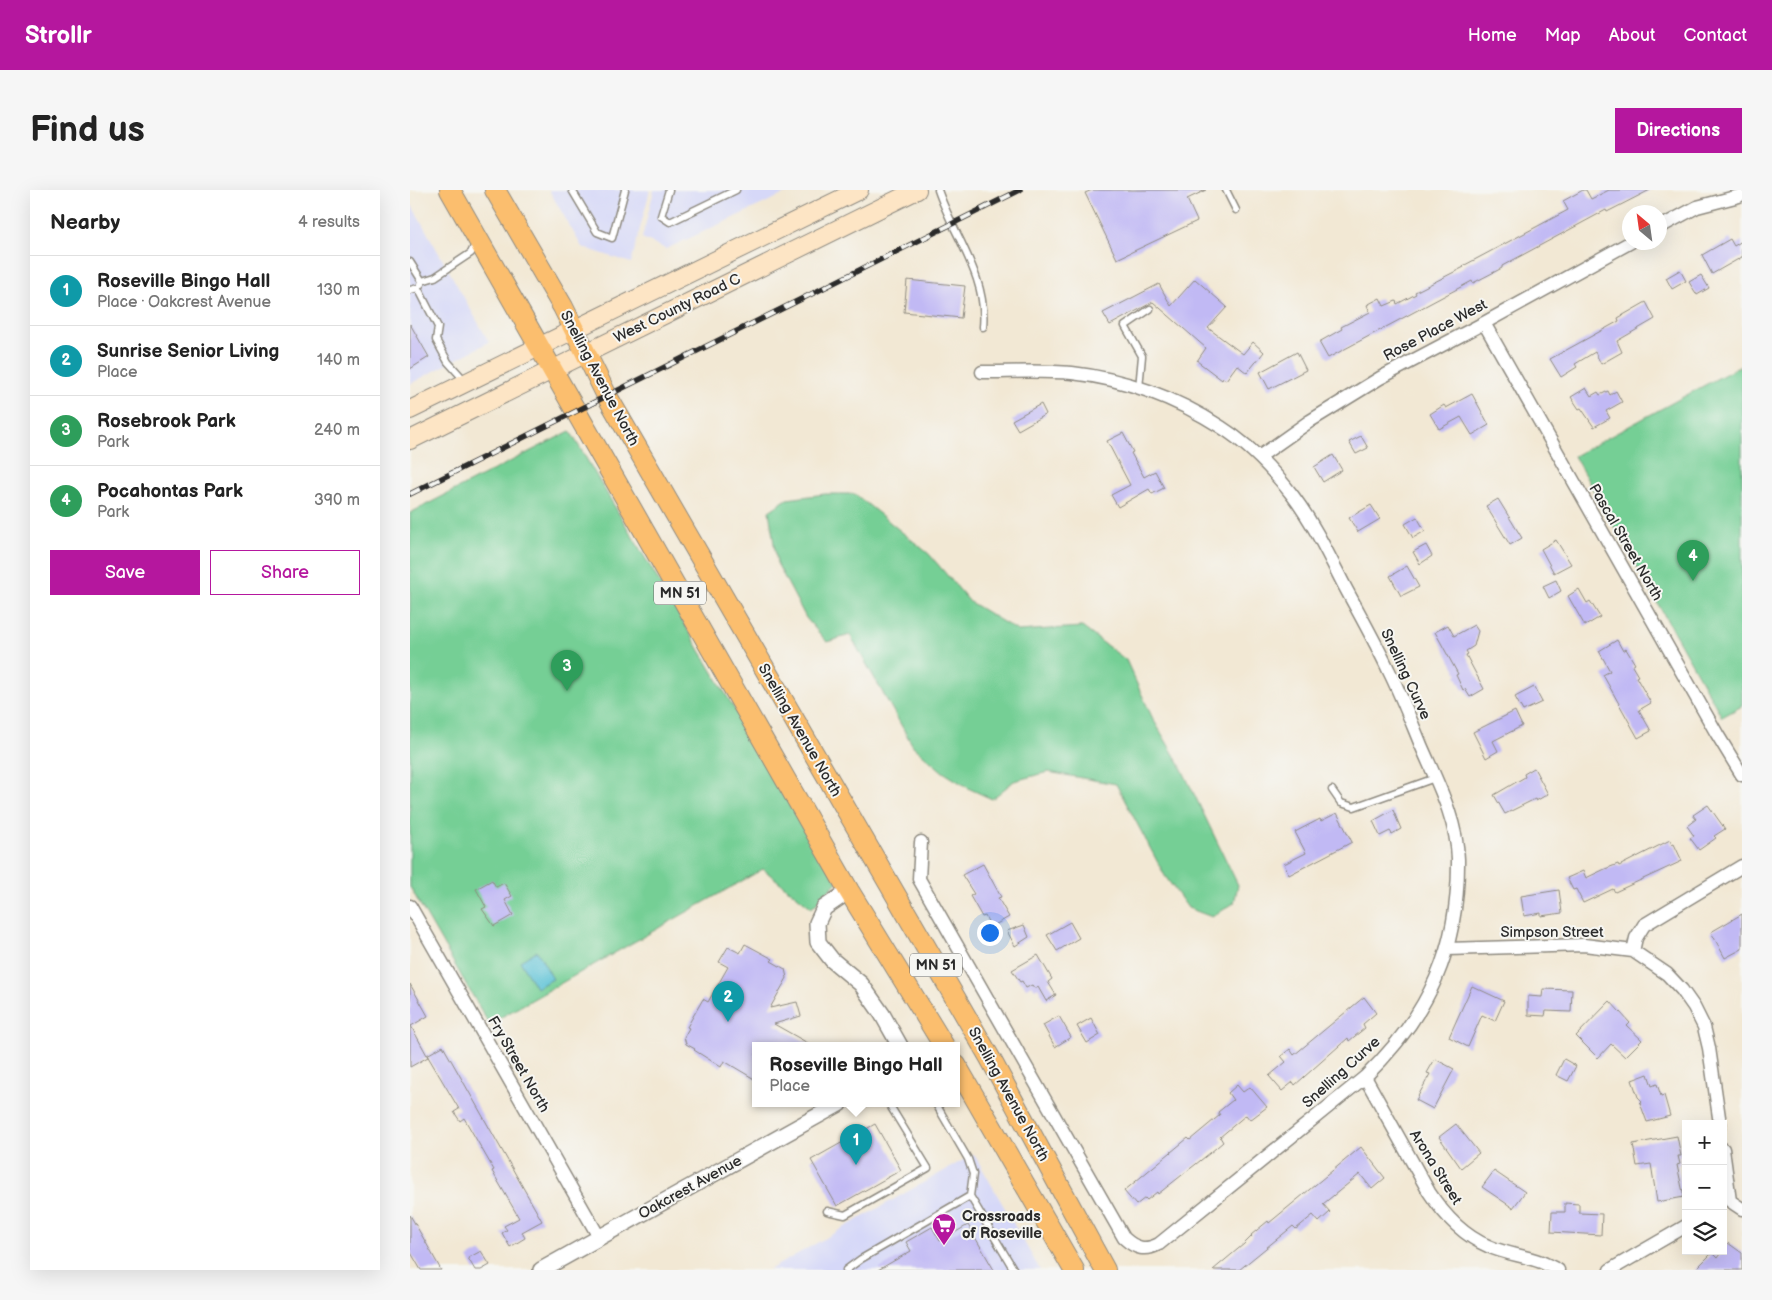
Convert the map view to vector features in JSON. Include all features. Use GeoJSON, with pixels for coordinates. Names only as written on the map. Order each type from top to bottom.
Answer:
{"type":"FeatureCollection","features":[{"type":"Feature","properties":{"kind":"highway","name":"MN 51"},"geometry":{"type":"LineString","coordinates":[[450,190],[849,891],[942,1042]]}},
{"type":"Feature","properties":{"kind":"highway","name":"Snelling Avenue North"},"geometry":{"type":"LineString","coordinates":[[495,190],[575,330],[607,396],[985,1050],[1105,1270]]}},
{"type":"Feature","properties":{"kind":"highway","name":"Snelling Avenue North"},"geometry":{"type":"LineString","coordinates":[[960,1072],[1074,1270]]}},
{"type":"Feature","properties":{"kind":"main road","name":"West County Road C"},"geometry":{"type":"LineString","coordinates":[[410,410],[540,348],[858,190]]}},
{"type":"Feature","properties":{"kind":"main road","name":"West County Road C"},"geometry":{"type":"LineString","coordinates":[[410,440],[918,190]]}},
{"type":"Feature","properties":{"kind":"street"},"geometry":{"type":"LineString","coordinates":[[1667,223],[1696,207],[1739,196]]}},
{"type":"Feature","properties":{"kind":"street","name":"Rose Place West"},"geometry":{"type":"LineString","coordinates":[[1259,457],[1310,421],[1380,378],[1484,324],[1622,247]]}},
{"type":"Feature","properties":{"kind":"street","name":"Pascal Street North"},"geometry":{"type":"LineString","coordinates":[[1484,324],[1707,717],[1742,775]]}},
{"type":"Feature","properties":{"kind":"street","name":"Snelling Curve"},"geometry":{"type":"LineString","coordinates":[[921,842],[920,878],[1124,1238],[1138,1248],[1150,1249],[1159,1244],[1365,1077],[1394,1047],[1422,1009],[1433,987],[1447,949],[1455,904],[1458,857],[1453,827],[1444,798],[1390,672],[1310,521],[1292,495],[1259,457],[1224,429],[1196,412],[1163,396],[1139,388],[1119,382],[1070,373],[982,372]]}},
{"type":"Feature","properties":{"kind":"street"},"geometry":{"type":"LineString","coordinates":[[1633,951],[1636,938],[1644,925],[1742,866]]}},
{"type":"Feature","properties":{"kind":"street"},"geometry":{"type":"LineString","coordinates":[[849,891],[824,908],[817,923],[818,942],[832,960],[861,984],[882,1014],[898,1042]]}},
{"type":"Feature","properties":{"kind":"street","name":"Fry Street North"},"geometry":{"type":"LineString","coordinates":[[410,906],[599,1238]]}},
{"type":"Feature","properties":{"kind":"street","name":"Simpson Street"},"geometry":{"type":"LineString","coordinates":[[1447,949],[1584,945],[1633,951],[1667,974],[1694,1007],[1704,1027],[1709,1048],[1719,1120]]}},
{"type":"Feature","properties":{"kind":"street","name":"Arona Street"},"geometry":{"type":"LineString","coordinates":[[1365,1077],[1429,1192],[1440,1209],[1454,1224],[1471,1237],[1489,1246],[1541,1262],[1558,1270]]}},
{"type":"Feature","properties":{"kind":"street","name":"Oakcrest Avenue"},"geometry":{"type":"LineString","coordinates":[[541,1270],[834,1107]]}},
{"type":"Feature","properties":{"kind":"street"},"geometry":{"type":"LineString","coordinates":[[1727,1203],[1742,1194]]}},
{"type":"Feature","properties":{"kind":"street"},"geometry":{"type":"LineString","coordinates":[[1727,1203],[1742,1209]]}},
{"type":"Feature","properties":{"kind":"street"},"geometry":{"type":"LineString","coordinates":[[1610,1270],[1682,1228]]}},
{"type":"Feature","properties":{"kind":"lane"},"geometry":{"type":"LineString","coordinates":[[572,190],[597,232],[612,238],[625,190]]}},
{"type":"Feature","properties":{"kind":"lane"},"geometry":{"type":"LineString","coordinates":[[669,190],[661,216],[670,222],[736,190]]}},
{"type":"Feature","properties":{"kind":"lane"},"geometry":{"type":"LineString","coordinates":[[938,190],[944,208],[968,257],[980,288],[984,327]]}},
{"type":"Feature","properties":{"kind":"lane"},"geometry":{"type":"LineString","coordinates":[[1226,190],[1236,210]]}},
{"type":"Feature","properties":{"kind":"lane"},"geometry":{"type":"LineString","coordinates":[[410,290],[418,288],[422,281],[434,277],[471,253],[478,239]]}},
{"type":"Feature","properties":{"kind":"lane"},"geometry":{"type":"LineString","coordinates":[[410,262],[422,281]]}},
{"type":"Feature","properties":{"kind":"lane"},"geometry":{"type":"LineString","coordinates":[[418,288],[438,327],[436,340],[448,362],[467,383]]}},
{"type":"Feature","properties":{"kind":"lane"},"geometry":{"type":"LineString","coordinates":[[1139,388],[1142,356],[1125,326],[1150,309]]}},
{"type":"Feature","properties":{"kind":"lane"},"geometry":{"type":"LineString","coordinates":[[1332,790],[1341,803],[1354,807],[1435,778]]}},
{"type":"Feature","properties":{"kind":"lane"},"geometry":{"type":"LineString","coordinates":[[827,1211],[845,1215],[928,1168],[891,1107]]}},
{"type":"Feature","properties":{"kind":"lane"},"geometry":{"type":"LineString","coordinates":[[938,1107],[968,1159],[973,1174],[970,1196],[1014,1270]]}},
{"type":"Feature","properties":{"kind":"lane"},"geometry":{"type":"LineString","coordinates":[[846,1270],[861,1259],[970,1196]]}},
{"type":"Feature","properties":{"kind":"shaded area"},"geometry":{"type":"Polygon","coordinates":[[[549,190],[650,190],[631,263],[582,247],[549,190]]]}},
{"type":"Feature","properties":{"kind":"shaded area"},"geometry":{"type":"Polygon","coordinates":[[[654,190],[793,190],[666,249],[642,238],[654,190]]]}},
{"type":"Feature","properties":{"kind":"shaded area"},"geometry":{"type":"Polygon","coordinates":[[[410,202],[489,342],[410,384],[410,202]]]}},
{"type":"Feature","properties":{"kind":"shaded area","name":"Crossroads of Roseville"},"geometry":{"type":"Polygon","coordinates":[[[974,1154],[1040,1270],[769,1270],[974,1154]]]}},
{"type":"Feature","properties":{"kind":"green space"},"geometry":{"type":"Polygon","coordinates":[[[1742,365],[1742,706],[1722,717],[1574,456],[1742,365]]]}},
{"type":"Feature","properties":{"kind":"green space"},"geometry":{"type":"Polygon","coordinates":[[[570,431],[837,882],[812,908],[763,869],[489,1024],[410,887],[410,513],[570,431]]]}},
{"type":"Feature","properties":{"kind":"green space"},"geometry":{"type":"Polygon","coordinates":[[[825,494],[855,494],[929,554],[970,602],[1018,631],[1082,627],[1126,660],[1153,719],[1180,765],[1238,885],[1234,903],[1212,917],[1188,908],[1165,876],[1116,784],[1048,772],[1014,781],[992,799],[970,789],[943,772],[913,746],[850,635],[827,642],[806,618],[777,563],[769,511],[787,499],[825,494]]]}},
{"type":"Feature","properties":{"kind":"water"},"geometry":{"type":"Polygon","coordinates":[[[537,951],[553,979],[536,988],[520,961],[537,951]]]}},
{"type":"Feature","properties":{"kind":"building"},"geometry":{"type":"Polygon","coordinates":[[[1092,190],[1206,190],[1187,199],[1197,221],[1117,259],[1085,193],[1092,190]]]}},
{"type":"Feature","properties":{"kind":"building"},"geometry":{"type":"Polygon","coordinates":[[[1586,190],[1591,199],[1609,190],[1650,190],[1607,212],[1606,210],[1502,266],[1502,268],[1473,283],[1472,281],[1328,358],[1319,342],[1342,329],[1341,327],[1370,312],[1367,305],[1380,298],[1384,306],[1396,301],[1397,304],[1416,294],[1415,292],[1568,210],[1563,201],[1586,190]]]}},
{"type":"Feature","properties":{"kind":"building"},"geometry":{"type":"Polygon","coordinates":[[[1730,239],[1734,246],[1742,241],[1742,257],[1712,274],[1702,255],[1730,239]]]}},
{"type":"Feature","properties":{"kind":"building"},"geometry":{"type":"Polygon","coordinates":[[[1680,270],[1686,281],[1672,289],[1666,278],[1680,270]]]}},
{"type":"Feature","properties":{"kind":"building"},"geometry":{"type":"Polygon","coordinates":[[[1701,275],[1709,288],[1697,295],[1689,282],[1701,275]]]}},
{"type":"Feature","properties":{"kind":"building"},"geometry":{"type":"Polygon","coordinates":[[[1195,279],[1227,307],[1208,328],[1243,354],[1253,342],[1264,352],[1247,373],[1237,365],[1226,380],[1223,378],[1222,380],[1197,361],[1206,348],[1153,302],[1110,325],[1103,313],[1159,284],[1171,306],[1195,279]]]}},
{"type":"Feature","properties":{"kind":"building"},"geometry":{"type":"Polygon","coordinates":[[[907,280],[965,286],[961,318],[904,312],[907,280]]]}},
{"type":"Feature","properties":{"kind":"building"},"geometry":{"type":"Polygon","coordinates":[[[1646,302],[1655,319],[1617,341],[1622,352],[1601,364],[1595,352],[1575,364],[1577,367],[1561,377],[1550,359],[1619,321],[1618,318],[1646,302]]]}},
{"type":"Feature","properties":{"kind":"building"},"geometry":{"type":"Polygon","coordinates":[[[410,324],[429,357],[410,369],[410,324]]]}},
{"type":"Feature","properties":{"kind":"building"},"geometry":{"type":"Polygon","coordinates":[[[1297,352],[1306,370],[1269,389],[1260,372],[1297,352]]]}},
{"type":"Feature","properties":{"kind":"building"},"geometry":{"type":"Polygon","coordinates":[[[1586,388],[1591,396],[1598,392],[1600,395],[1608,391],[1610,395],[1616,391],[1622,402],[1606,411],[1610,418],[1594,427],[1571,397],[1586,388]]]}},
{"type":"Feature","properties":{"kind":"building"},"geometry":{"type":"Polygon","coordinates":[[[1472,394],[1489,425],[1472,435],[1461,417],[1439,429],[1430,414],[1444,405],[1446,408],[1472,394]]]}},
{"type":"Feature","properties":{"kind":"building"},"geometry":{"type":"Polygon","coordinates":[[[1041,404],[1046,414],[1018,430],[1012,420],[1041,404]]]}},
{"type":"Feature","properties":{"kind":"building"},"geometry":{"type":"Polygon","coordinates":[[[1123,433],[1144,477],[1155,471],[1164,488],[1152,494],[1149,489],[1118,507],[1111,495],[1130,485],[1107,441],[1123,433]]]}},
{"type":"Feature","properties":{"kind":"building"},"geometry":{"type":"Polygon","coordinates":[[[1361,436],[1368,448],[1356,454],[1349,442],[1361,436]]]}},
{"type":"Feature","properties":{"kind":"building"},"geometry":{"type":"Polygon","coordinates":[[[1333,455],[1342,470],[1323,482],[1314,467],[1333,455]]]}},
{"type":"Feature","properties":{"kind":"building"},"geometry":{"type":"Polygon","coordinates":[[[1498,499],[1522,538],[1510,545],[1486,506],[1498,499]]]}},
{"type":"Feature","properties":{"kind":"building"},"geometry":{"type":"Polygon","coordinates":[[[1371,505],[1380,519],[1358,532],[1349,518],[1371,505]]]}},
{"type":"Feature","properties":{"kind":"building"},"geometry":{"type":"Polygon","coordinates":[[[1417,517],[1425,531],[1413,538],[1405,524],[1417,517]]]}},
{"type":"Feature","properties":{"kind":"building"},"geometry":{"type":"Polygon","coordinates":[[[1556,540],[1571,564],[1554,573],[1541,549],[1556,540]]]}},
{"type":"Feature","properties":{"kind":"building"},"geometry":{"type":"Polygon","coordinates":[[[1426,545],[1432,556],[1420,564],[1413,552],[1426,545]]]}},
{"type":"Feature","properties":{"kind":"building"},"geometry":{"type":"Polygon","coordinates":[[[1407,566],[1419,587],[1401,596],[1390,576],[1407,566]]]}},
{"type":"Feature","properties":{"kind":"building"},"geometry":{"type":"Polygon","coordinates":[[[1556,580],[1561,591],[1549,598],[1543,586],[1556,580]]]}},
{"type":"Feature","properties":{"kind":"building"},"geometry":{"type":"Polygon","coordinates":[[[1579,589],[1587,603],[1590,601],[1600,617],[1585,626],[1568,596],[1579,589]]]}},
{"type":"Feature","properties":{"kind":"building"},"geometry":{"type":"Polygon","coordinates":[[[1448,625],[1454,636],[1474,625],[1478,631],[1474,646],[1466,651],[1468,654],[1466,655],[1484,689],[1470,697],[1465,689],[1463,690],[1456,675],[1458,674],[1435,632],[1448,625]]]}},
{"type":"Feature","properties":{"kind":"building"},"geometry":{"type":"Polygon","coordinates":[[[1617,640],[1623,651],[1626,649],[1635,664],[1632,666],[1638,676],[1636,677],[1651,703],[1639,710],[1651,731],[1638,738],[1603,675],[1610,671],[1599,651],[1617,640]]]}},
{"type":"Feature","properties":{"kind":"building"},"geometry":{"type":"Polygon","coordinates":[[[1534,687],[1542,702],[1523,711],[1515,697],[1534,687]]]}},
{"type":"Feature","properties":{"kind":"building"},"geometry":{"type":"Polygon","coordinates":[[[1515,711],[1522,726],[1493,741],[1498,751],[1486,758],[1473,732],[1515,711]]]}},
{"type":"Feature","properties":{"kind":"building"},"geometry":{"type":"Polygon","coordinates":[[[1534,768],[1548,794],[1505,814],[1494,795],[1525,777],[1524,774],[1534,768]]]}},
{"type":"Feature","properties":{"kind":"building"},"geometry":{"type":"Polygon","coordinates":[[[1708,805],[1725,829],[1699,850],[1690,838],[1694,836],[1687,826],[1696,819],[1693,815],[1708,805]]]}},
{"type":"Feature","properties":{"kind":"building"},"geometry":{"type":"Polygon","coordinates":[[[1393,810],[1401,829],[1392,834],[1390,831],[1380,836],[1373,821],[1393,810]]]}},
{"type":"Feature","properties":{"kind":"building"},"geometry":{"type":"Polygon","coordinates":[[[1337,813],[1352,842],[1289,875],[1284,864],[1306,853],[1295,832],[1320,819],[1321,821],[1337,813]]]}},
{"type":"Feature","properties":{"kind":"building"},"geometry":{"type":"Polygon","coordinates":[[[1670,840],[1682,861],[1615,892],[1613,889],[1583,903],[1576,889],[1573,890],[1567,878],[1583,871],[1586,878],[1618,864],[1619,866],[1670,840]]]}},
{"type":"Feature","properties":{"kind":"building"},"geometry":{"type":"Polygon","coordinates":[[[983,864],[1001,897],[998,898],[1009,917],[991,927],[985,916],[982,917],[970,896],[974,894],[962,875],[983,864]]]}},
{"type":"Feature","properties":{"kind":"building"},"geometry":{"type":"Polygon","coordinates":[[[492,880],[496,887],[504,883],[512,896],[505,900],[513,915],[494,926],[482,909],[486,907],[476,889],[492,880]]]}},
{"type":"Feature","properties":{"kind":"building"},"geometry":{"type":"Polygon","coordinates":[[[1559,890],[1562,913],[1541,916],[1541,913],[1524,916],[1521,896],[1559,890]]]}},
{"type":"Feature","properties":{"kind":"building"},"geometry":{"type":"Polygon","coordinates":[[[1742,914],[1742,949],[1725,958],[1711,932],[1742,914]]]}},
{"type":"Feature","properties":{"kind":"building"},"geometry":{"type":"Polygon","coordinates":[[[1070,922],[1079,938],[1057,951],[1047,935],[1070,922]]]}},
{"type":"Feature","properties":{"kind":"building"},"geometry":{"type":"Polygon","coordinates":[[[1024,925],[1029,937],[1015,946],[1007,931],[1024,925]]]}},
{"type":"Feature","properties":{"kind":"building"},"geometry":{"type":"Polygon","coordinates":[[[745,944],[773,959],[771,961],[785,969],[787,978],[770,1008],[797,1002],[801,1016],[774,1024],[806,1042],[752,1042],[752,1078],[724,1061],[721,1067],[686,1044],[684,1037],[689,1028],[687,1027],[703,999],[708,1002],[728,967],[719,962],[728,947],[740,953],[745,944]]]}},
{"type":"Feature","properties":{"kind":"building"},"geometry":{"type":"Polygon","coordinates":[[[1038,955],[1052,979],[1048,982],[1056,995],[1046,1001],[1038,987],[1035,989],[1032,985],[1026,988],[1012,970],[1038,955]]]}},
{"type":"Feature","properties":{"kind":"building"},"geometry":{"type":"Polygon","coordinates":[[[410,984],[428,1016],[411,1026],[428,1057],[410,1067],[410,984]]]}},
{"type":"Feature","properties":{"kind":"building"},"geometry":{"type":"Polygon","coordinates":[[[1472,986],[1504,1001],[1495,1021],[1482,1015],[1468,1047],[1449,1037],[1472,986]]]}},
{"type":"Feature","properties":{"kind":"building"},"geometry":{"type":"Polygon","coordinates":[[[1543,989],[1572,990],[1571,1012],[1546,1011],[1545,1016],[1528,1015],[1528,996],[1542,997],[1543,989]]]}},
{"type":"Feature","properties":{"kind":"building"},"geometry":{"type":"Polygon","coordinates":[[[1364,997],[1376,1013],[1363,1024],[1365,1028],[1349,1041],[1348,1038],[1295,1085],[1293,1082],[1282,1091],[1269,1076],[1286,1062],[1281,1056],[1290,1049],[1294,1055],[1364,997]]]}},
{"type":"Feature","properties":{"kind":"building"},"geometry":{"type":"Polygon","coordinates":[[[1610,1001],[1630,1023],[1627,1026],[1642,1040],[1625,1057],[1611,1044],[1598,1058],[1576,1036],[1610,1001]]]}},
{"type":"Feature","properties":{"kind":"building"},"geometry":{"type":"Polygon","coordinates":[[[1059,1016],[1071,1037],[1055,1047],[1043,1025],[1059,1016]]]}},
{"type":"Feature","properties":{"kind":"building"},"geometry":{"type":"Polygon","coordinates":[[[1091,1018],[1100,1035],[1087,1043],[1077,1026],[1091,1018]]]}},
{"type":"Feature","properties":{"kind":"building"},"geometry":{"type":"Polygon","coordinates":[[[443,1046],[542,1221],[522,1232],[525,1238],[510,1247],[502,1233],[507,1230],[504,1226],[519,1218],[464,1118],[460,1121],[454,1112],[459,1109],[427,1055],[443,1046]]]}},
{"type":"Feature","properties":{"kind":"building"},"geometry":{"type":"Polygon","coordinates":[[[1435,1059],[1454,1069],[1433,1109],[1416,1100],[1430,1074],[1427,1073],[1435,1059]]]}},
{"type":"Feature","properties":{"kind":"building"},"geometry":{"type":"Polygon","coordinates":[[[1564,1059],[1576,1066],[1568,1081],[1556,1075],[1564,1059]]]}},
{"type":"Feature","properties":{"kind":"building"},"geometry":{"type":"Polygon","coordinates":[[[1648,1074],[1652,1086],[1657,1084],[1661,1096],[1664,1095],[1670,1116],[1647,1122],[1640,1103],[1642,1101],[1638,1097],[1632,1080],[1648,1074]]]}},
{"type":"Feature","properties":{"kind":"building"},"geometry":{"type":"Polygon","coordinates":[[[1237,1085],[1243,1092],[1250,1087],[1267,1107],[1250,1120],[1246,1115],[1220,1137],[1223,1142],[1210,1153],[1158,1194],[1157,1192],[1147,1200],[1145,1198],[1136,1205],[1124,1191],[1188,1138],[1190,1140],[1220,1115],[1218,1112],[1233,1100],[1228,1093],[1237,1085]]]}},
{"type":"Feature","properties":{"kind":"building"},"geometry":{"type":"Polygon","coordinates":[[[875,1124],[901,1170],[837,1206],[811,1160],[875,1124]]]}},
{"type":"Feature","properties":{"kind":"building"},"geometry":{"type":"Polygon","coordinates":[[[1456,1124],[1479,1153],[1461,1168],[1439,1137],[1456,1124]]]}},
{"type":"Feature","properties":{"kind":"building"},"geometry":{"type":"Polygon","coordinates":[[[1677,1136],[1681,1156],[1678,1156],[1680,1164],[1677,1165],[1682,1197],[1657,1202],[1651,1164],[1637,1166],[1633,1144],[1677,1136]]]}},
{"type":"Feature","properties":{"kind":"building"},"geometry":{"type":"Polygon","coordinates":[[[1361,1147],[1385,1178],[1372,1189],[1360,1174],[1323,1204],[1330,1212],[1319,1222],[1313,1215],[1296,1229],[1293,1226],[1239,1270],[1213,1270],[1244,1244],[1251,1235],[1268,1221],[1269,1223],[1361,1147]]]}},
{"type":"Feature","properties":{"kind":"building"},"geometry":{"type":"Polygon","coordinates":[[[1494,1171],[1525,1192],[1513,1208],[1482,1187],[1494,1171]]]}},
{"type":"Feature","properties":{"kind":"building"},"geometry":{"type":"Polygon","coordinates":[[[1565,1203],[1579,1204],[1579,1213],[1602,1214],[1601,1235],[1551,1232],[1552,1212],[1565,1212],[1565,1203]]]}},
{"type":"Feature","properties":{"kind":"building"},"geometry":{"type":"Polygon","coordinates":[[[410,1215],[441,1270],[421,1270],[410,1251],[410,1215]]]}},
{"type":"Feature","properties":{"kind":"building","name":"Crossroads of Roseville"},"geometry":{"type":"Polygon","coordinates":[[[968,1225],[994,1270],[878,1270],[911,1251],[906,1242],[932,1227],[940,1241],[968,1225]]]}},
{"type":"Feature","properties":{"kind":"building"},"geometry":{"type":"Polygon","coordinates":[[[1728,1243],[1742,1253],[1742,1270],[1695,1270],[1710,1255],[1714,1255],[1717,1258],[1719,1255],[1727,1255],[1728,1243]]]}},
{"type":"Feature","properties":{"kind":"building"},"geometry":{"type":"Polygon","coordinates":[[[481,1251],[490,1265],[481,1270],[475,1270],[468,1258],[481,1251]]]}},
{"type":"Feature","properties":{"kind":"railway"},"geometry":{"type":"LineString","coordinates":[[410,494],[1020,190]]}},
{"type":"Feature","properties":{"kind":"place","name":"Pocahontas Park"},"geometry":{"type":"Point","coordinates":[1693,581]}},
{"type":"Feature","properties":{"kind":"place","name":"Rosebrook Park"},"geometry":{"type":"Point","coordinates":[567,691]}},
{"type":"Feature","properties":{"kind":"place","name":"Sunrise Senior Living"},"geometry":{"type":"Point","coordinates":[728,1022]}},
{"type":"Feature","properties":{"kind":"place","name":"Roseville Bingo Hall"},"geometry":{"type":"Point","coordinates":[856,1165]}},
{"type":"Feature","properties":{"kind":"place","name":"Crossroads of Roseville"},"geometry":{"type":"Point","coordinates":[944,1246]}}]}
